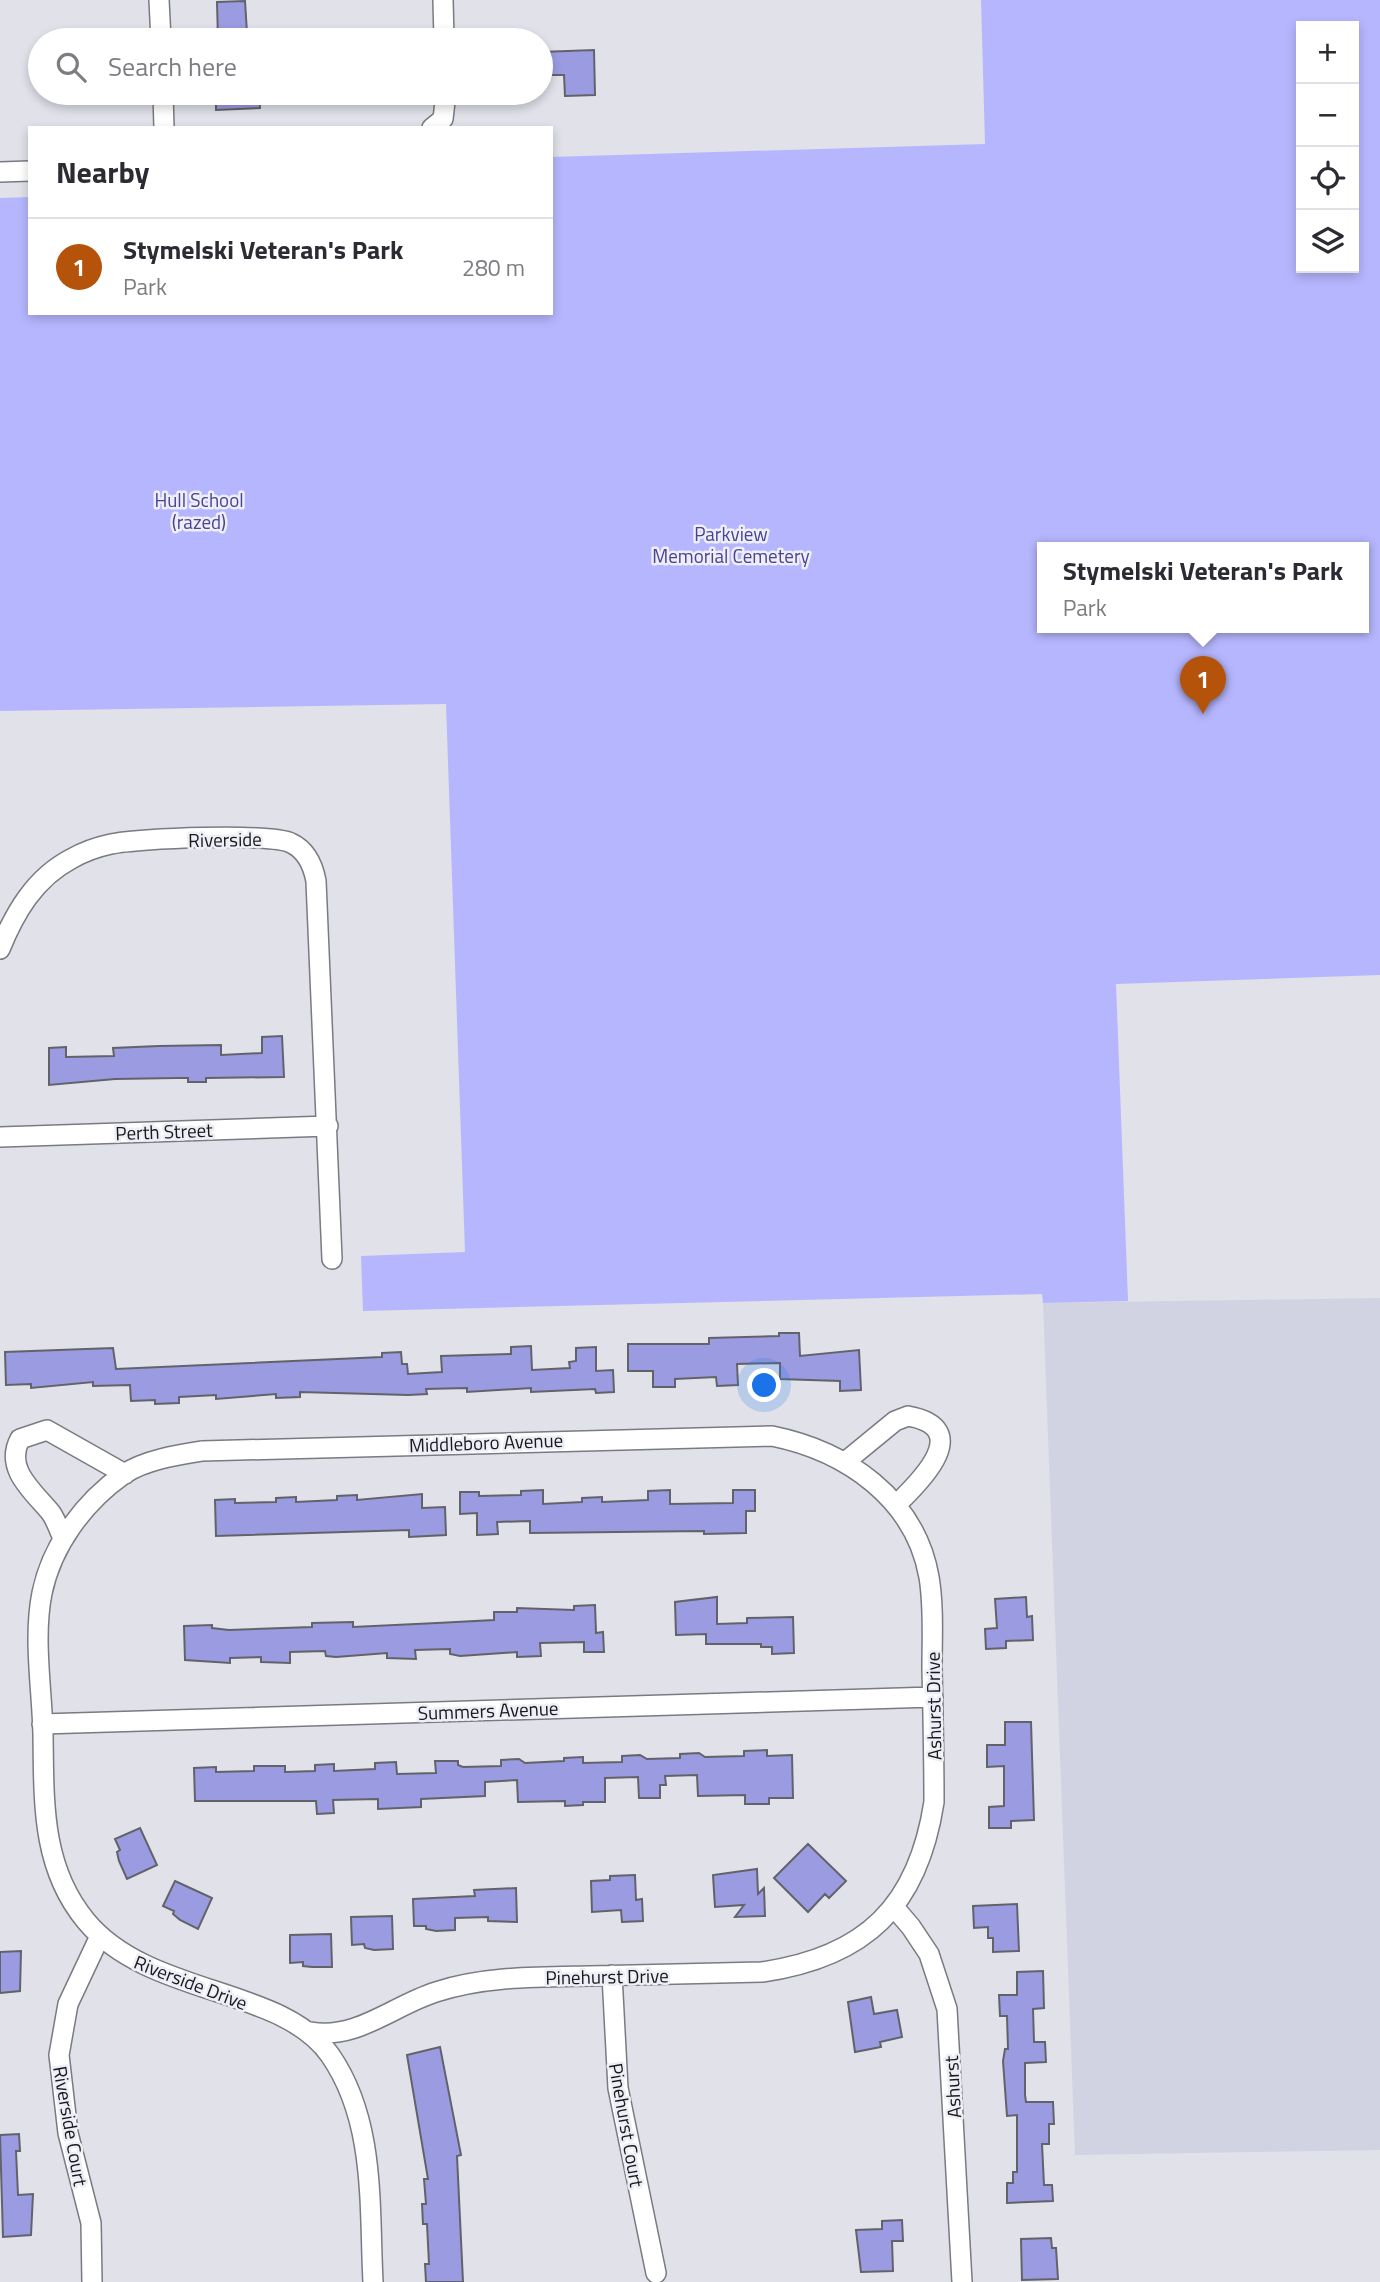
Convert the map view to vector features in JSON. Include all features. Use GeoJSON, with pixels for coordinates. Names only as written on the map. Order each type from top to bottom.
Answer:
{"type":"FeatureCollection","features":[{"type":"Feature","properties":{"kind":"street"},"geometry":{"type":"LineString","coordinates":[[159,0],[160,28]]}},
{"type":"Feature","properties":{"kind":"street"},"geometry":{"type":"LineString","coordinates":[[443,0],[444,28]]}},
{"type":"Feature","properties":{"kind":"street"},"geometry":{"type":"LineString","coordinates":[[163,105],[164,126]]}},
{"type":"Feature","properties":{"kind":"street"},"geometry":{"type":"LineString","coordinates":[[435,126],[443,119],[445,105]]}},
{"type":"Feature","properties":{"kind":"street"},"geometry":{"type":"LineString","coordinates":[[0,172],[28,171]]}},
{"type":"Feature","properties":{"kind":"street","name":"Riverside"},"geometry":{"type":"LineString","coordinates":[[0,949],[11,921],[36,887],[62,865],[92,849],[151,839],[277,838],[295,845],[310,860],[316,881],[332,1259]]}},
{"type":"Feature","properties":{"kind":"street","name":"Perth Street"},"geometry":{"type":"LineString","coordinates":[[0,1137],[328,1126]]}},
{"type":"Feature","properties":{"kind":"street"},"geometry":{"type":"LineString","coordinates":[[845,1462],[895,1421],[908,1416],[932,1424],[939,1433],[939,1453],[920,1482],[897,1504]]}},
{"type":"Feature","properties":{"kind":"street"},"geometry":{"type":"LineString","coordinates":[[63,1538],[52,1515],[31,1493],[14,1462],[20,1439],[33,1432],[47,1430],[125,1474]]}},
{"type":"Feature","properties":{"kind":"street","name":"Middleboro Avenue"},"geometry":{"type":"LineString","coordinates":[[87,1507],[125,1474],[176,1455],[202,1451],[772,1436],[800,1442],[845,1462],[868,1478]]}},
{"type":"Feature","properties":{"kind":"street","name":"Ashurst Drive"},"geometry":{"type":"LineString","coordinates":[[868,1478],[897,1504],[917,1539],[929,1576],[934,1802],[930,1830],[916,1873],[894,1908]]}},
{"type":"Feature","properties":{"kind":"street","name":"Riverside Drive"},"geometry":{"type":"LineString","coordinates":[[87,1507],[63,1538],[48,1570],[41,1606],[45,1816],[51,1856],[70,1899],[100,1936],[148,1969],[252,2006],[311,2032]]}},
{"type":"Feature","properties":{"kind":"street","name":"Summers Avenue"},"geometry":{"type":"LineString","coordinates":[[43,1724],[933,1698]]}},
{"type":"Feature","properties":{"kind":"street","name":"Pinehurst Drive"},"geometry":{"type":"LineString","coordinates":[[311,2032],[335,2034],[359,2028],[415,1999],[469,1983],[612,1975],[762,1972],[795,1968],[851,1944],[894,1908]]}},
{"type":"Feature","properties":{"kind":"street","name":"Ashurst"},"geometry":{"type":"LineString","coordinates":[[894,1908],[929,1954],[947,2009],[962,2282]]}},
{"type":"Feature","properties":{"kind":"street","name":"Riverside Court"},"geometry":{"type":"LineString","coordinates":[[92,2282],[90,2224],[68,2133],[59,2055],[68,2004],[100,1936]]}},
{"type":"Feature","properties":{"kind":"street","name":"Pinehurst Court"},"geometry":{"type":"LineString","coordinates":[[612,1975],[618,2088],[656,2273]]}},
{"type":"Feature","properties":{"kind":"street"},"geometry":{"type":"LineString","coordinates":[[311,2032],[343,2076],[363,2133],[373,2282]]}},
{"type":"Feature","properties":{"kind":"shaded area"},"geometry":{"type":"Polygon","coordinates":[[[1380,1298],[1380,2150],[1075,2155],[1043,1303],[1380,1298]]]}},
{"type":"Feature","properties":{"kind":"green space","name":"Parkview Memorial Cemetery"},"geometry":{"type":"Polygon","coordinates":[[[981,0],[1380,0],[1380,975],[1116,984],[1128,1301],[1043,1303],[1042,1294],[363,1311],[361,1256],[465,1252],[446,704],[0,711],[0,198],[28,197],[28,315],[553,315],[553,157],[985,144],[981,0]]]}},
{"type":"Feature","properties":{"kind":"building"},"geometry":{"type":"Polygon","coordinates":[[[245,1],[247,28],[218,28],[217,2],[245,1]]]}},
{"type":"Feature","properties":{"kind":"building"},"geometry":{"type":"Polygon","coordinates":[[[594,50],[595,95],[565,96],[564,75],[553,75],[553,52],[594,50]]]}},
{"type":"Feature","properties":{"kind":"building"},"geometry":{"type":"Polygon","coordinates":[[[216,105],[260,105],[260,108],[216,110],[216,105]]]}},
{"type":"Feature","properties":{"kind":"building"},"geometry":{"type":"Polygon","coordinates":[[[282,1036],[284,1077],[206,1078],[206,1082],[188,1082],[188,1078],[115,1079],[49,1085],[49,1048],[66,1047],[66,1057],[114,1056],[113,1048],[159,1046],[221,1045],[221,1055],[262,1053],[262,1037],[282,1036]]]}},
{"type":"Feature","properties":{"kind":"building"},"geometry":{"type":"Polygon","coordinates":[[[779,1333],[799,1333],[800,1356],[859,1350],[861,1390],[840,1391],[840,1381],[780,1379],[780,1363],[737,1364],[738,1385],[717,1386],[716,1377],[675,1379],[675,1387],[653,1387],[653,1371],[628,1371],[628,1344],[709,1344],[709,1338],[779,1336],[779,1333]]]}},
{"type":"Feature","properties":{"kind":"building"},"geometry":{"type":"Polygon","coordinates":[[[531,1346],[532,1370],[570,1368],[569,1362],[576,1361],[576,1348],[596,1347],[596,1371],[613,1370],[614,1392],[596,1393],[595,1389],[531,1392],[531,1388],[467,1392],[467,1388],[426,1389],[427,1394],[408,1395],[300,1392],[300,1397],[276,1398],[276,1394],[216,1399],[216,1395],[179,1397],[179,1403],[155,1404],[155,1400],[131,1401],[130,1385],[93,1386],[93,1382],[31,1388],[31,1384],[6,1385],[5,1352],[113,1348],[116,1369],[382,1357],[382,1353],[401,1352],[402,1364],[407,1364],[408,1374],[442,1372],[441,1356],[511,1354],[511,1347],[531,1346]]]}},
{"type":"Feature","properties":{"kind":"building"},"geometry":{"type":"Polygon","coordinates":[[[543,1490],[543,1504],[582,1502],[582,1498],[602,1497],[602,1502],[648,1500],[648,1491],[670,1490],[670,1504],[733,1503],[733,1490],[755,1490],[755,1511],[746,1511],[746,1533],[704,1534],[704,1531],[530,1533],[530,1521],[497,1522],[498,1534],[477,1535],[477,1513],[460,1514],[460,1492],[479,1492],[479,1496],[521,1495],[521,1491],[543,1490]]]}},
{"type":"Feature","properties":{"kind":"building"},"geometry":{"type":"Polygon","coordinates":[[[422,1494],[422,1508],[445,1507],[446,1535],[409,1537],[409,1530],[216,1536],[215,1500],[235,1499],[235,1503],[276,1502],[276,1498],[296,1497],[296,1502],[337,1500],[337,1496],[357,1495],[357,1500],[422,1494]]]}},
{"type":"Feature","properties":{"kind":"building"},"geometry":{"type":"Polygon","coordinates":[[[717,1597],[717,1624],[747,1623],[747,1618],[793,1617],[794,1653],[772,1654],[772,1647],[761,1647],[761,1644],[706,1644],[706,1634],[676,1635],[675,1602],[717,1597]]]}},
{"type":"Feature","properties":{"kind":"building"},"geometry":{"type":"Polygon","coordinates":[[[1026,1597],[1027,1617],[1032,1616],[1033,1640],[1006,1641],[1006,1648],[986,1649],[985,1629],[997,1628],[995,1599],[1026,1597]]]}},
{"type":"Feature","properties":{"kind":"building"},"geometry":{"type":"Polygon","coordinates":[[[595,1605],[596,1633],[603,1632],[604,1652],[584,1652],[584,1642],[540,1643],[541,1656],[517,1657],[517,1652],[460,1656],[450,1654],[450,1649],[415,1650],[416,1659],[387,1658],[387,1653],[336,1657],[326,1656],[325,1651],[290,1652],[290,1663],[261,1662],[261,1657],[230,1658],[230,1663],[185,1660],[184,1626],[212,1625],[212,1628],[229,1630],[312,1627],[312,1623],[353,1622],[353,1627],[437,1623],[494,1620],[494,1612],[517,1612],[517,1608],[574,1610],[574,1606],[595,1605]]]}},
{"type":"Feature","properties":{"kind":"building"},"geometry":{"type":"Polygon","coordinates":[[[1005,1722],[1031,1722],[1034,1820],[1011,1821],[1011,1828],[989,1828],[989,1807],[1004,1806],[1004,1766],[987,1767],[987,1745],[1005,1745],[1005,1722]]]}},
{"type":"Feature","properties":{"kind":"building"},"geometry":{"type":"Polygon","coordinates":[[[767,1750],[767,1756],[792,1755],[793,1798],[769,1798],[769,1804],[745,1804],[745,1795],[698,1796],[697,1775],[665,1776],[666,1785],[660,1785],[660,1798],[639,1798],[638,1777],[605,1778],[605,1802],[583,1802],[583,1805],[565,1806],[565,1801],[518,1802],[517,1780],[485,1782],[485,1796],[421,1799],[421,1807],[378,1809],[378,1799],[333,1800],[334,1813],[317,1814],[316,1801],[195,1801],[194,1768],[216,1767],[216,1772],[254,1771],[254,1766],[285,1766],[285,1772],[315,1771],[315,1765],[334,1764],[334,1771],[375,1769],[375,1763],[396,1762],[397,1774],[436,1773],[435,1761],[458,1761],[458,1765],[463,1767],[501,1766],[501,1760],[519,1759],[525,1763],[583,1757],[583,1763],[622,1762],[622,1756],[640,1755],[647,1759],[680,1758],[680,1754],[699,1753],[705,1757],[744,1756],[744,1751],[767,1750]]]}},
{"type":"Feature","properties":{"kind":"building"},"geometry":{"type":"Polygon","coordinates":[[[140,1828],[157,1865],[127,1879],[119,1861],[117,1852],[120,1850],[115,1839],[140,1828]]]}},
{"type":"Feature","properties":{"kind":"building"},"geometry":{"type":"Polygon","coordinates":[[[808,1844],[846,1881],[829,1898],[825,1894],[808,1912],[774,1878],[808,1844]]]}},
{"type":"Feature","properties":{"kind":"building"},"geometry":{"type":"Polygon","coordinates":[[[757,1869],[758,1894],[764,1888],[765,1916],[735,1917],[744,1905],[715,1907],[713,1875],[757,1869]]]}},
{"type":"Feature","properties":{"kind":"building"},"geometry":{"type":"Polygon","coordinates":[[[635,1875],[636,1900],[642,1899],[643,1921],[622,1922],[621,1910],[592,1912],[591,1881],[610,1880],[610,1876],[635,1875]]]}},
{"type":"Feature","properties":{"kind":"building"},"geometry":{"type":"Polygon","coordinates":[[[175,1881],[212,1898],[198,1929],[180,1920],[173,1914],[174,1911],[163,1906],[175,1881]]]}},
{"type":"Feature","properties":{"kind":"building"},"geometry":{"type":"Polygon","coordinates":[[[516,1888],[517,1922],[488,1921],[488,1917],[455,1918],[455,1930],[436,1931],[426,1929],[426,1926],[414,1926],[413,1899],[475,1896],[474,1890],[516,1888]]]}},
{"type":"Feature","properties":{"kind":"building"},"geometry":{"type":"Polygon","coordinates":[[[1017,1904],[1019,1951],[993,1952],[993,1938],[988,1938],[988,1927],[974,1928],[973,1906],[1017,1904]]]}},
{"type":"Feature","properties":{"kind":"building"},"geometry":{"type":"Polygon","coordinates":[[[392,1916],[393,1949],[374,1950],[365,1948],[364,1944],[352,1945],[351,1917],[392,1916]]]}},
{"type":"Feature","properties":{"kind":"building"},"geometry":{"type":"Polygon","coordinates":[[[331,1934],[332,1967],[303,1966],[303,1962],[290,1963],[290,1935],[331,1934]]]}},
{"type":"Feature","properties":{"kind":"building"},"geometry":{"type":"Polygon","coordinates":[[[21,1951],[20,1991],[0,1993],[0,1952],[21,1951]]]}},
{"type":"Feature","properties":{"kind":"building"},"geometry":{"type":"Polygon","coordinates":[[[1043,1971],[1044,2008],[1033,2009],[1034,2042],[1045,2042],[1046,2062],[1025,2063],[1025,2095],[1026,2102],[1053,2102],[1054,2124],[1049,2124],[1049,2144],[1042,2144],[1044,2185],[1052,2185],[1053,2201],[1007,2203],[1007,2183],[1013,2183],[1013,2172],[1017,2172],[1017,2115],[1007,2116],[1003,2061],[1005,2049],[1008,2049],[1007,2016],[1000,2016],[999,1995],[1017,1995],[1017,1972],[1043,1971]]]}},
{"type":"Feature","properties":{"kind":"building"},"geometry":{"type":"Polygon","coordinates":[[[871,1997],[874,2014],[897,2010],[902,2037],[880,2042],[881,2047],[855,2052],[848,2002],[871,1997]]]}},
{"type":"Feature","properties":{"kind":"building"},"geometry":{"type":"Polygon","coordinates":[[[440,2047],[461,2155],[457,2156],[463,2282],[426,2282],[425,2264],[429,2264],[427,2224],[423,2224],[422,2204],[426,2204],[424,2179],[428,2179],[407,2055],[440,2047]]]}},
{"type":"Feature","properties":{"kind":"building"},"geometry":{"type":"Polygon","coordinates":[[[19,2134],[20,2151],[16,2151],[18,2195],[33,2194],[31,2235],[3,2237],[0,2135],[19,2134]]]}},
{"type":"Feature","properties":{"kind":"building"},"geometry":{"type":"Polygon","coordinates":[[[902,2220],[903,2241],[892,2241],[893,2271],[861,2272],[856,2230],[882,2229],[882,2221],[902,2220]]]}},
{"type":"Feature","properties":{"kind":"building"},"geometry":{"type":"Polygon","coordinates":[[[1051,2238],[1052,2248],[1056,2248],[1058,2279],[1022,2280],[1021,2239],[1051,2238]]]}},
{"type":"Feature","properties":{"kind":"place","name":"Stymelski Veteran's Park"},"geometry":{"type":"Point","coordinates":[1203,714]}},
{"type":"Feature","properties":{"kind":"park label","name":"Hull School (razed)"},"geometry":{"type":"Point","coordinates":[199,510]}}]}
